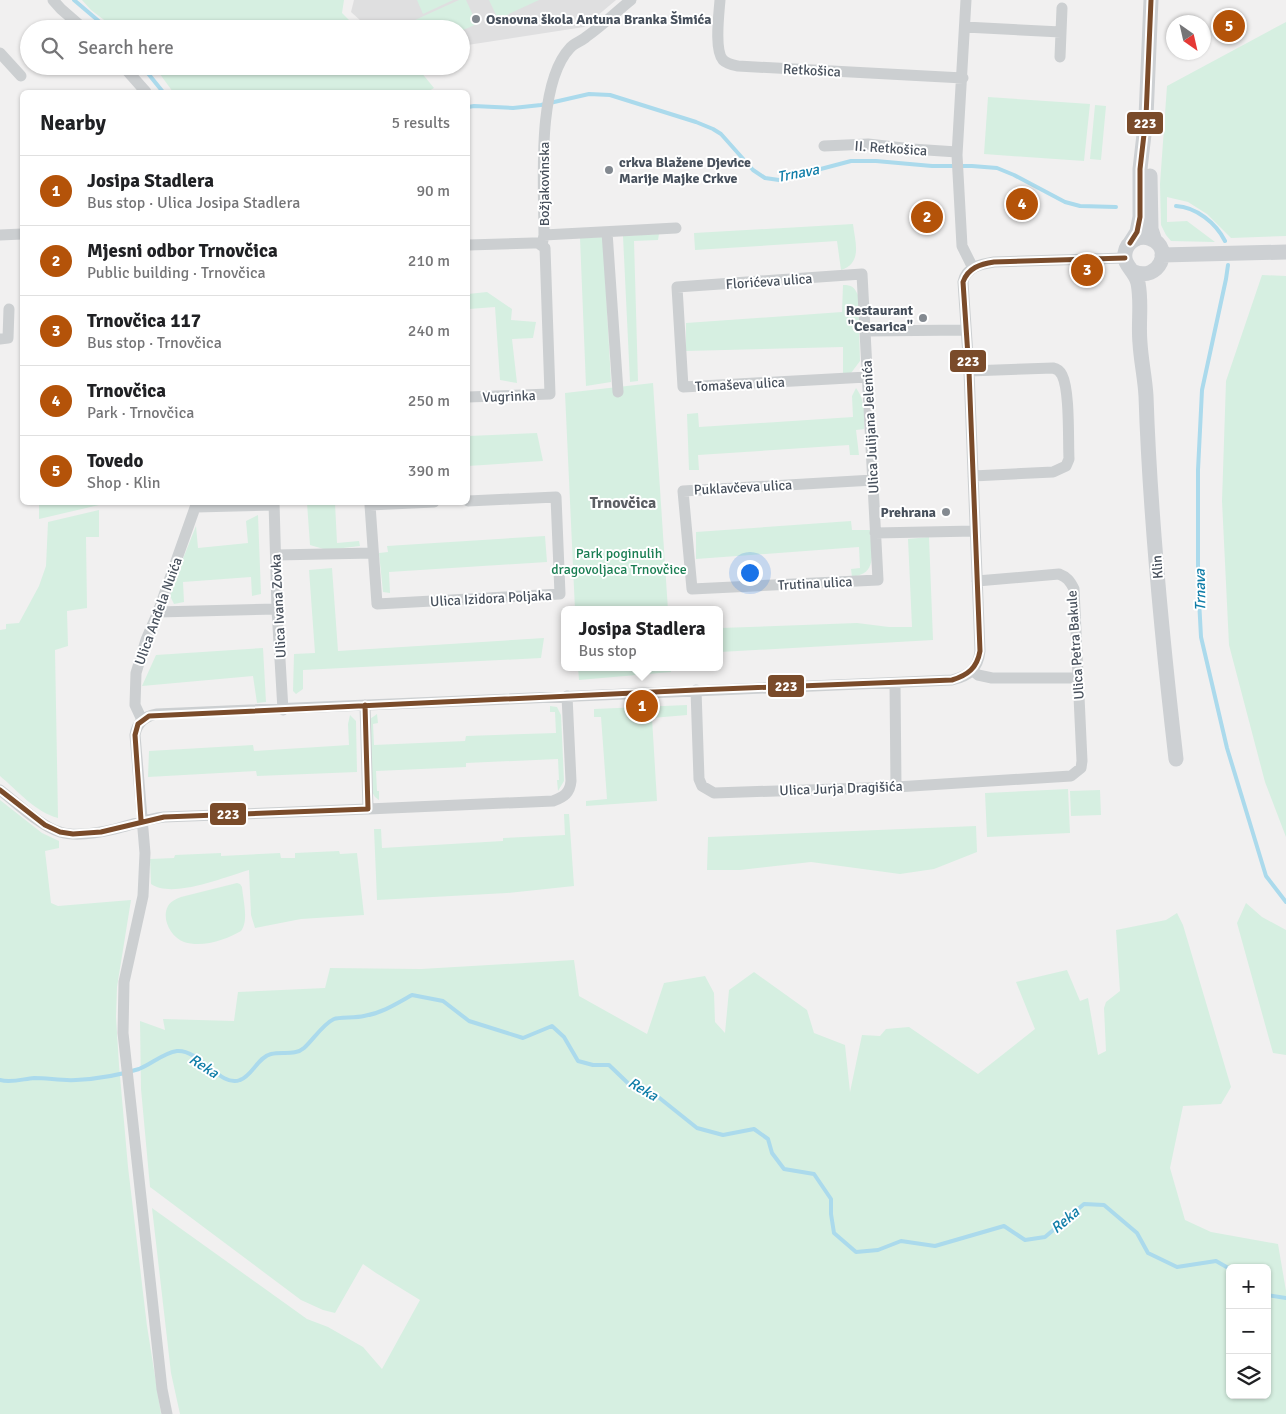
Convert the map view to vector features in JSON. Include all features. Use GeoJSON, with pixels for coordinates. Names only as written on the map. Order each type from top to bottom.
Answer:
{"type":"FeatureCollection","features":[{"type":"Feature","properties":{"kind":"street"},"geometry":{"type":"LineString","coordinates":[[53,0],[74,20]]}},
{"type":"Feature","properties":{"kind":"street","name":"Božjakovinska"},"geometry":{"type":"LineString","coordinates":[[550,394],[546,252],[543,240],[544,143],[551,82],[570,47],[587,37],[630,0]]}},
{"type":"Feature","properties":{"kind":"street","name":"Retkošica"},"geometry":{"type":"LineString","coordinates":[[720,0],[718,50],[724,61],[729,64],[963,78]]}},
{"type":"Feature","properties":{"kind":"street"},"geometry":{"type":"LineString","coordinates":[[966,0],[957,178],[962,246],[973,268]]}},
{"type":"Feature","properties":{"kind":"street"},"geometry":{"type":"LineString","coordinates":[[1146,117],[1150,168],[1151,229],[1155,240],[1159,244],[1162,261],[1154,271],[1144,274],[1134,272],[1127,264],[1125,258],[1127,247],[1137,232],[1139,223],[1140,169],[1146,117],[1151,0]]}},
{"type":"Feature","properties":{"kind":"street"},"geometry":{"type":"LineString","coordinates":[[1060,57],[1062,8]]}},
{"type":"Feature","properties":{"kind":"street"},"geometry":{"type":"LineString","coordinates":[[965,27],[1061,32]]}},
{"type":"Feature","properties":{"kind":"street"},"geometry":{"type":"LineString","coordinates":[[0,53],[20,74]]}},
{"type":"Feature","properties":{"kind":"street"},"geometry":{"type":"LineString","coordinates":[[132,75],[144,90]]}},
{"type":"Feature","properties":{"kind":"street","name":"II. Retkošica"},"geometry":{"type":"LineString","coordinates":[[824,146],[868,144],[957,154]]}},
{"type":"Feature","properties":{"kind":"street"},"geometry":{"type":"LineString","coordinates":[[470,246],[532,243],[607,232],[676,228]]}},
{"type":"Feature","properties":{"kind":"street"},"geometry":{"type":"LineString","coordinates":[[607,232],[618,392]]}},
{"type":"Feature","properties":{"kind":"street"},"geometry":{"type":"LineString","coordinates":[[0,235],[20,234]]}},
{"type":"Feature","properties":{"kind":"street"},"geometry":{"type":"LineString","coordinates":[[1130,242],[1140,237],[1155,240]]}},
{"type":"Feature","properties":{"kind":"street"},"geometry":{"type":"LineString","coordinates":[[1162,255],[1286,252]]}},
{"type":"Feature","properties":{"kind":"street"},"geometry":{"type":"LineString","coordinates":[[167,1414],[162,1389],[123,1033],[124,982],[143,896],[145,853],[135,735],[142,720],[157,714],[284,710],[952,680],[961,678],[973,671],[980,651],[969,371],[963,282],[965,276],[973,268],[994,262],[1125,258]]}},
{"type":"Feature","properties":{"kind":"street","name":"Klin"},"geometry":{"type":"LineString","coordinates":[[1145,375],[1150,344],[1148,296],[1154,271]]}},
{"type":"Feature","properties":{"kind":"street","name":"Klin"},"geometry":{"type":"LineString","coordinates":[[1134,272],[1139,291],[1139,342],[1145,375],[1146,420],[1159,592],[1165,666],[1176,759]]}},
{"type":"Feature","properties":{"kind":"street","name":"Florićeva ulica"},"geometry":{"type":"LineString","coordinates":[[677,287],[862,274]]}},
{"type":"Feature","properties":{"kind":"street","name":"Ulica Julijana Jelenića"},"geometry":{"type":"LineString","coordinates":[[862,274],[878,580]]}},
{"type":"Feature","properties":{"kind":"street","name":"Tomaševa ulica"},"geometry":{"type":"LineString","coordinates":[[677,287],[683,388],[867,377]]}},
{"type":"Feature","properties":{"kind":"street"},"geometry":{"type":"LineString","coordinates":[[0,339],[8,338],[9,309]]}},
{"type":"Feature","properties":{"kind":"street"},"geometry":{"type":"LineString","coordinates":[[865,332],[966,330]]}},
{"type":"Feature","properties":{"kind":"street"},"geometry":{"type":"LineString","coordinates":[[969,371],[1058,369],[1066,388],[1067,406],[1069,459],[1066,466],[1053,472],[973,476]]}},
{"type":"Feature","properties":{"kind":"street","name":"Vugrinka"},"geometry":{"type":"LineString","coordinates":[[470,398],[550,394]]}},
{"type":"Feature","properties":{"kind":"street","name":"Puklavčeva ulica"},"geometry":{"type":"LineString","coordinates":[[692,589],[683,491],[873,480]]}},
{"type":"Feature","properties":{"kind":"street","name":"Ulica Izidora Poljaka"},"geometry":{"type":"LineString","coordinates":[[386,505],[370,506],[377,604],[560,594],[556,497],[470,501]]}},
{"type":"Feature","properties":{"kind":"street","name":"Ulica Anđela Nuića"},"geometry":{"type":"LineString","coordinates":[[142,720],[135,705],[136,673],[146,640],[158,612],[196,505]]}},
{"type":"Feature","properties":{"kind":"street","name":"Ulica Ivana Zovka"},"geometry":{"type":"LineString","coordinates":[[274,505],[277,609],[284,710]]}},
{"type":"Feature","properties":{"kind":"street"},"geometry":{"type":"LineString","coordinates":[[875,532],[975,531]]}},
{"type":"Feature","properties":{"kind":"street"},"geometry":{"type":"LineString","coordinates":[[276,555],[373,554]]}},
{"type":"Feature","properties":{"kind":"street","name":"Ulica Petra Bakule"},"geometry":{"type":"LineString","coordinates":[[977,581],[1058,574],[1066,576],[1074,589],[1082,761],[1081,768],[1077,772]]}},
{"type":"Feature","properties":{"kind":"street","name":"Trutina ulica"},"geometry":{"type":"LineString","coordinates":[[692,589],[878,580]]}},
{"type":"Feature","properties":{"kind":"street"},"geometry":{"type":"LineString","coordinates":[[158,612],[277,609]]}},
{"type":"Feature","properties":{"kind":"street"},"geometry":{"type":"LineString","coordinates":[[973,671],[978,675],[992,678],[1078,678]]}},
{"type":"Feature","properties":{"kind":"street"},"geometry":{"type":"LineString","coordinates":[[896,682],[896,786]]}},
{"type":"Feature","properties":{"kind":"street","name":"Ulica Jurja Dragišića"},"geometry":{"type":"LineString","coordinates":[[696,690],[699,779],[702,786],[714,793],[1065,778],[1077,772]]}},
{"type":"Feature","properties":{"kind":"street"},"geometry":{"type":"LineString","coordinates":[[0,790],[42,823],[62,833],[75,834],[108,831],[141,820],[164,817],[553,800],[562,798],[570,789],[567,696]]}},
{"type":"Feature","properties":{"kind":"street"},"geometry":{"type":"LineString","coordinates":[[365,706],[368,809]]}},
{"type":"Feature","properties":{"kind":"shaded area","name":"Osnovna škola Antuna Branka Šimića"},"geometry":{"type":"Polygon","coordinates":[[[354,0],[616,0],[584,27],[470,45],[470,20],[360,20],[351,12],[354,0]]]}},
{"type":"Feature","properties":{"kind":"green space"},"geometry":{"type":"Polygon","coordinates":[[[82,0],[344,0],[342,13],[349,20],[104,20],[82,0]]]}},
{"type":"Feature","properties":{"kind":"green space"},"geometry":{"type":"Polygon","coordinates":[[[417,0],[453,0],[423,14],[417,0]]]}},
{"type":"Feature","properties":{"kind":"green space"},"geometry":{"type":"Polygon","coordinates":[[[459,0],[466,0],[477,24],[470,27],[470,20],[415,20],[459,0]]]}},
{"type":"Feature","properties":{"kind":"green space"},"geometry":{"type":"Polygon","coordinates":[[[489,0],[539,0],[498,19],[489,0]]]}},
{"type":"Feature","properties":{"kind":"green space"},"geometry":{"type":"Polygon","coordinates":[[[1286,22],[1286,236],[1231,238],[1207,214],[1188,202],[1167,197],[1167,222],[1187,221],[1215,242],[1171,241],[1161,225],[1160,184],[1167,86],[1286,22]]]}},
{"type":"Feature","properties":{"kind":"green space"},"geometry":{"type":"Polygon","coordinates":[[[161,75],[423,75],[434,88],[430,90],[172,90],[161,75]]]}},
{"type":"Feature","properties":{"kind":"green space"},"geometry":{"type":"Polygon","coordinates":[[[988,97],[1090,104],[1084,161],[984,154],[988,97]]]}},
{"type":"Feature","properties":{"kind":"green space"},"geometry":{"type":"Polygon","coordinates":[[[1095,105],[1106,106],[1101,160],[1090,159],[1095,105]]]}},
{"type":"Feature","properties":{"kind":"green space"},"geometry":{"type":"Polygon","coordinates":[[[853,224],[856,245],[855,257],[848,267],[841,270],[837,241],[695,250],[694,233],[853,224]]]}},
{"type":"Feature","properties":{"kind":"green space"},"geometry":{"type":"Polygon","coordinates":[[[659,234],[658,240],[634,241],[638,381],[630,382],[623,236],[659,234]]]}},
{"type":"Feature","properties":{"kind":"green space"},"geometry":{"type":"Polygon","coordinates":[[[603,237],[611,382],[586,386],[580,238],[603,237]]]}},
{"type":"Feature","properties":{"kind":"green space"},"geometry":{"type":"Polygon","coordinates":[[[1262,275],[1286,276],[1286,837],[1265,782],[1229,645],[1222,501],[1226,381],[1262,275]]]}},
{"type":"Feature","properties":{"kind":"green space"},"geometry":{"type":"Polygon","coordinates":[[[843,285],[852,287],[858,295],[860,361],[851,373],[843,374],[843,347],[686,351],[686,323],[842,312],[843,285]]]}},
{"type":"Feature","properties":{"kind":"green space"},"geometry":{"type":"Polygon","coordinates":[[[487,292],[512,309],[511,320],[536,322],[533,338],[512,339],[517,383],[500,380],[495,307],[470,309],[470,294],[487,292]]]}},
{"type":"Feature","properties":{"kind":"green space","name":"Park poginulih dragovoljaca Trnovčice"},"geometry":{"type":"Polygon","coordinates":[[[653,383],[668,606],[575,606],[565,393],[653,383]]]}},
{"type":"Feature","properties":{"kind":"green space"},"geometry":{"type":"Polygon","coordinates":[[[856,388],[863,403],[864,413],[864,429],[856,430],[859,455],[850,455],[849,445],[698,455],[699,470],[689,470],[687,414],[698,413],[699,427],[853,417],[852,396],[856,388]]]}},
{"type":"Feature","properties":{"kind":"green space"},"geometry":{"type":"Polygon","coordinates":[[[537,433],[543,461],[470,466],[470,436],[537,433]]]}},
{"type":"Feature","properties":{"kind":"green space"},"geometry":{"type":"Polygon","coordinates":[[[39,505],[99,505],[39,519],[39,505]]]}},
{"type":"Feature","properties":{"kind":"green space"},"geometry":{"type":"Polygon","coordinates":[[[307,505],[335,505],[337,543],[359,541],[360,546],[327,550],[310,545],[307,505]]]}},
{"type":"Feature","properties":{"kind":"green space"},"geometry":{"type":"Polygon","coordinates":[[[99,510],[99,537],[86,537],[87,608],[67,611],[68,646],[55,650],[58,818],[34,806],[0,776],[0,630],[6,629],[6,624],[19,623],[39,586],[46,566],[48,522],[99,510]]]}},
{"type":"Feature","properties":{"kind":"green space"},"geometry":{"type":"Polygon","coordinates":[[[258,515],[261,594],[252,596],[251,577],[183,582],[184,602],[174,604],[170,596],[196,526],[198,548],[248,543],[246,521],[258,515]]]}},
{"type":"Feature","properties":{"kind":"green space"},"geometry":{"type":"Polygon","coordinates":[[[851,521],[852,530],[870,530],[872,547],[872,559],[868,569],[863,574],[852,577],[851,569],[860,568],[859,547],[696,559],[696,532],[851,521]]]}},
{"type":"Feature","properties":{"kind":"green space"},"geometry":{"type":"Polygon","coordinates":[[[545,536],[547,562],[389,572],[390,593],[383,592],[379,553],[388,552],[387,546],[545,536]]]}},
{"type":"Feature","properties":{"kind":"green space"},"geometry":{"type":"Polygon","coordinates":[[[929,537],[933,640],[723,652],[723,628],[857,623],[889,627],[912,627],[908,539],[929,537]]]}},
{"type":"Feature","properties":{"kind":"green space"},"geometry":{"type":"Polygon","coordinates":[[[332,568],[338,651],[544,638],[541,658],[303,670],[303,689],[296,694],[293,691],[294,654],[315,653],[309,570],[332,568]]]}},
{"type":"Feature","properties":{"kind":"green space"},"geometry":{"type":"Polygon","coordinates":[[[263,648],[266,702],[257,703],[253,676],[142,686],[156,655],[263,648]]]}},
{"type":"Feature","properties":{"kind":"green space"},"geometry":{"type":"Polygon","coordinates":[[[578,671],[671,671],[671,672],[579,680],[578,671]]]}},
{"type":"Feature","properties":{"kind":"green space"},"geometry":{"type":"Polygon","coordinates":[[[687,705],[687,715],[652,718],[657,801],[586,806],[586,801],[607,799],[601,717],[594,717],[594,709],[687,705]]]}},
{"type":"Feature","properties":{"kind":"green space"},"geometry":{"type":"Polygon","coordinates":[[[550,706],[557,707],[561,715],[564,781],[558,791],[558,759],[466,763],[466,767],[376,771],[379,800],[372,792],[370,719],[377,714],[378,723],[373,724],[374,745],[465,741],[466,736],[556,733],[555,712],[550,712],[550,706]]]}},
{"type":"Feature","properties":{"kind":"green space"},"geometry":{"type":"Polygon","coordinates":[[[350,715],[356,721],[357,772],[257,776],[256,771],[148,777],[149,751],[253,745],[254,751],[349,745],[348,724],[350,715]]]}},
{"type":"Feature","properties":{"kind":"green space"},"geometry":{"type":"Polygon","coordinates":[[[1068,789],[1070,833],[987,837],[985,793],[1068,789]]]}},
{"type":"Feature","properties":{"kind":"green space"},"geometry":{"type":"Polygon","coordinates":[[[1100,790],[1101,815],[1071,816],[1070,791],[1100,790]]]}},
{"type":"Feature","properties":{"kind":"green space"},"geometry":{"type":"Polygon","coordinates":[[[0,800],[42,833],[59,841],[59,848],[45,851],[51,903],[58,906],[131,900],[117,987],[116,1017],[128,1167],[147,1326],[161,1414],[0,1414],[0,800]]]}},
{"type":"Feature","properties":{"kind":"green space"},"geometry":{"type":"Polygon","coordinates":[[[564,814],[569,814],[574,886],[507,893],[377,900],[374,829],[381,829],[382,848],[503,841],[503,838],[565,835],[564,814]]]}},
{"type":"Feature","properties":{"kind":"green space"},"geometry":{"type":"Polygon","coordinates":[[[976,826],[977,852],[934,869],[900,874],[811,862],[740,870],[707,870],[708,837],[976,826]]]}},
{"type":"Feature","properties":{"kind":"green space"},"geometry":{"type":"Polygon","coordinates":[[[339,851],[340,854],[357,853],[364,915],[301,919],[255,928],[251,915],[249,870],[185,888],[160,888],[151,884],[150,859],[174,858],[175,855],[221,853],[221,856],[280,853],[281,858],[295,858],[295,853],[339,851]]]}},
{"type":"Feature","properties":{"kind":"green space"},"geometry":{"type":"Polygon","coordinates":[[[237,883],[242,887],[245,910],[245,922],[241,931],[206,944],[184,942],[171,932],[168,927],[166,911],[172,901],[237,883]]]}},
{"type":"Feature","properties":{"kind":"green space"},"geometry":{"type":"Polygon","coordinates":[[[1246,903],[1262,917],[1286,930],[1286,1055],[1273,1053],[1237,923],[1246,903]]]}},
{"type":"Feature","properties":{"kind":"green space"},"geometry":{"type":"Polygon","coordinates":[[[1177,913],[1183,925],[1231,1087],[1221,1104],[1183,1106],[1170,1168],[1185,1220],[1211,1232],[1278,1244],[1286,1291],[1286,1414],[180,1414],[171,1373],[152,1208],[307,1319],[328,1327],[363,1347],[382,1369],[420,1300],[363,1264],[335,1313],[323,1310],[301,1300],[150,1187],[141,1089],[140,1021],[165,1030],[163,1019],[234,1021],[238,992],[325,988],[330,968],[421,969],[574,960],[579,996],[647,1034],[664,983],[705,976],[714,993],[715,1022],[725,1033],[729,990],[754,972],[807,1010],[814,1033],[845,1045],[850,1092],[862,1035],[880,1036],[886,1029],[909,1027],[978,1074],[1035,1029],[1016,982],[1067,970],[1080,1001],[1088,998],[1098,1055],[1106,1051],[1104,1008],[1106,1002],[1120,991],[1116,930],[1166,920],[1177,913]]]}},
{"type":"Feature","properties":{"kind":"waterway","name":"Trnava"},"geometry":{"type":"LineString","coordinates":[[74,0],[97,20]]}},
{"type":"Feature","properties":{"kind":"waterway","name":"Trnava"},"geometry":{"type":"LineString","coordinates":[[149,75],[161,90]]}},
{"type":"Feature","properties":{"kind":"waterway","name":"Trnava"},"geometry":{"type":"LineString","coordinates":[[470,107],[513,108],[541,105],[589,94],[610,95],[713,129],[721,134],[753,170],[765,178],[779,180],[851,161],[997,168],[1065,202],[1080,206],[1116,207]]}},
{"type":"Feature","properties":{"kind":"waterway","name":"Trnava"},"geometry":{"type":"LineString","coordinates":[[1176,206],[1191,209],[1205,217],[1225,241]]}},
{"type":"Feature","properties":{"kind":"waterway","name":"Trnava"},"geometry":{"type":"LineString","coordinates":[[1228,265],[1202,390],[1198,470],[1198,581],[1201,637],[1227,748],[1266,876],[1286,902]]}},
{"type":"Feature","properties":{"kind":"waterway","name":"Reka"},"geometry":{"type":"LineString","coordinates":[[0,1080],[13,1081],[34,1078],[92,1079],[139,1069],[167,1054],[177,1051],[194,1056],[225,1079],[232,1081],[240,1080],[248,1075],[266,1056],[275,1053],[293,1053],[304,1048],[334,1019],[361,1017],[377,1013],[412,995],[443,1001],[469,1021],[523,1038],[552,1026],[564,1037],[578,1061],[593,1065],[609,1065],[632,1087],[657,1096],[697,1128],[723,1135],[754,1129],[768,1139],[772,1153],[784,1169],[814,1174],[831,1199],[834,1233],[856,1252],[878,1250],[901,1241],[935,1246],[1004,1226],[1025,1240],[1045,1237],[1084,1204],[1104,1205],[1137,1233],[1148,1253],[1177,1267],[1216,1261],[1226,1267]]}},
{"type":"Feature","properties":{"kind":"waterway","name":"Reka"},"geometry":{"type":"LineString","coordinates":[[1271,1296],[1286,1298]]}},
{"type":"Feature","properties":{"kind":"transit line","name":"223"},"geometry":{"type":"LineString","coordinates":[[1130,243],[1137,232],[1140,217],[1140,169],[1146,117],[1151,0]]}},
{"type":"Feature","properties":{"kind":"transit line","name":"223"},"geometry":{"type":"LineString","coordinates":[[141,820],[135,735],[138,724],[149,716],[952,680],[963,676],[977,662],[980,651],[969,371],[963,282],[971,270],[994,262],[1125,258]]}},
{"type":"Feature","properties":{"kind":"transit line","name":"223"},"geometry":{"type":"LineString","coordinates":[[0,790],[45,825],[60,832],[73,834],[101,832],[164,817],[368,809],[365,705]]}},
{"type":"Feature","properties":{"kind":"place","name":"Osnovna škola Antuna Branka Šimića"},"geometry":{"type":"Point","coordinates":[476,19]}},
{"type":"Feature","properties":{"kind":"place","name":"Tovedo"},"geometry":{"type":"Point","coordinates":[1229,26]}},
{"type":"Feature","properties":{"kind":"place","name":"crkva Blažene Djevice Marije Majke Crkve"},"geometry":{"type":"Point","coordinates":[609,170]}},
{"type":"Feature","properties":{"kind":"place","name":"Trnovčica"},"geometry":{"type":"Point","coordinates":[1022,204]}},
{"type":"Feature","properties":{"kind":"place","name":"Mjesni odbor Trnovčica"},"geometry":{"type":"Point","coordinates":[927,217]}},
{"type":"Feature","properties":{"kind":"place","name":"Trnovčica 117"},"geometry":{"type":"Point","coordinates":[1087,270]}},
{"type":"Feature","properties":{"kind":"place","name":"Restaurant \"Cesarica\""},"geometry":{"type":"Point","coordinates":[923,318]}},
{"type":"Feature","properties":{"kind":"place","name":"Prehrana"},"geometry":{"type":"Point","coordinates":[946,512]}},
{"type":"Feature","properties":{"kind":"place","name":"Josipa Stadlera"},"geometry":{"type":"Point","coordinates":[642,706]}},
{"type":"Feature","properties":{"kind":"district","name":"Trnovčica"},"geometry":{"type":"Point","coordinates":[623,502]}}]}
